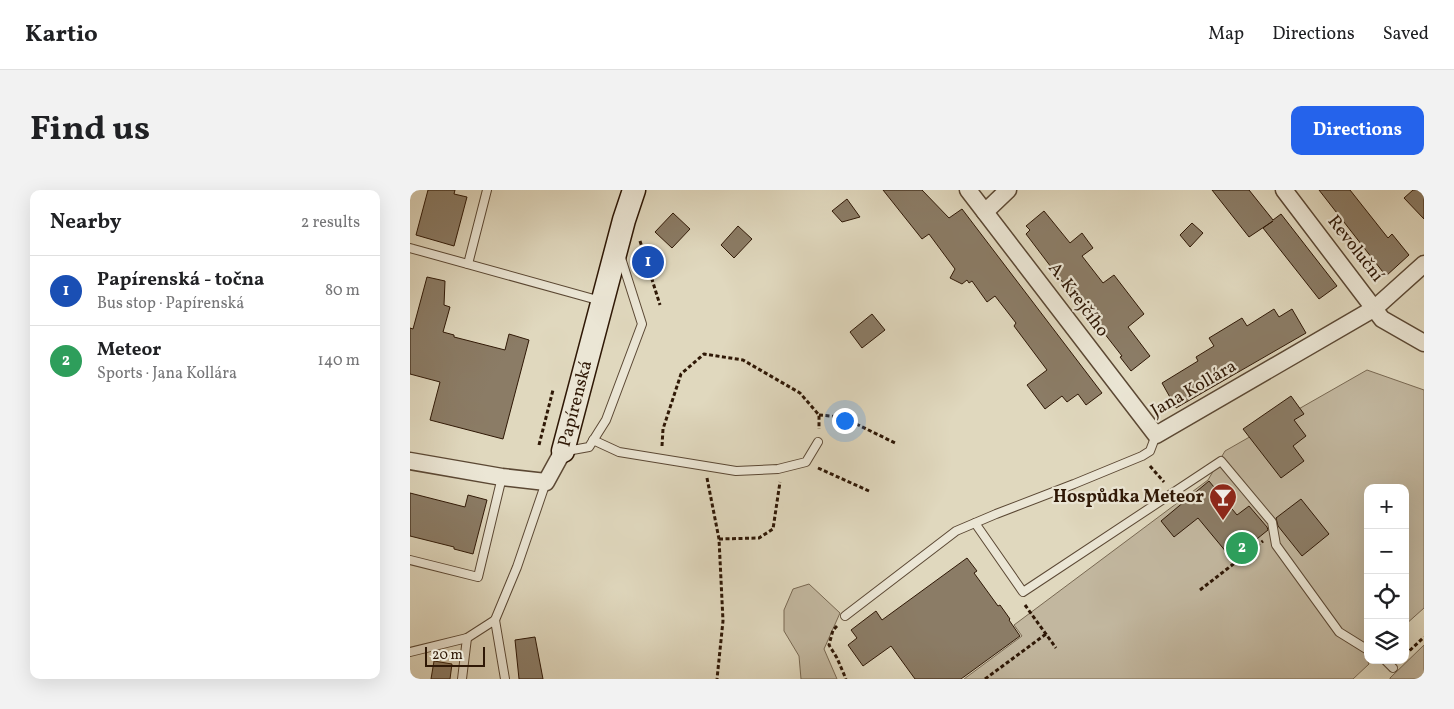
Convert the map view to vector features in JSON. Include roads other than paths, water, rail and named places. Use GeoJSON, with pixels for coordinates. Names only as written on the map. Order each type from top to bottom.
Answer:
{"type":"FeatureCollection","features":[{"type":"Feature","properties":{"kind":"street","name":"Papírenská"},"geometry":{"type":"LineString","coordinates":[[546,482],[563,452],[626,212],[634,190]]}},
{"type":"Feature","properties":{"kind":"street","name":"A. Krejčího"},"geometry":{"type":"LineString","coordinates":[[968,190],[1156,435]]}},
{"type":"Feature","properties":{"kind":"street"},"geometry":{"type":"LineString","coordinates":[[985,212],[1008,190]]}},
{"type":"Feature","properties":{"kind":"street","name":"Revoluční"},"geometry":{"type":"LineString","coordinates":[[1284,190],[1376,308],[1382,319],[1424,343]]}},
{"type":"Feature","properties":{"kind":"street","name":"Jana Kollára"},"geometry":{"type":"LineString","coordinates":[[1156,435],[1376,308],[1424,264]]}},
{"type":"Feature","properties":{"kind":"street"},"geometry":{"type":"LineString","coordinates":[[410,460],[502,477],[546,482]]}},
{"type":"Feature","properties":{"kind":"lane"},"geometry":{"type":"LineString","coordinates":[[468,264],[487,190]]}},
{"type":"Feature","properties":{"kind":"lane"},"geometry":{"type":"LineString","coordinates":[[563,452],[589,446],[606,420],[642,324],[618,247]]}},
{"type":"Feature","properties":{"kind":"lane"},"geometry":{"type":"LineString","coordinates":[[410,248],[603,302]]}},
{"type":"Feature","properties":{"kind":"lane","name":"Jana Kollára"},"geometry":{"type":"LineString","coordinates":[[845,616],[956,531],[1142,456],[1150,451],[1156,435]]}},
{"type":"Feature","properties":{"kind":"lane"},"geometry":{"type":"LineString","coordinates":[[593,440],[619,452],[736,471],[778,469],[806,462],[818,442]]}},
{"type":"Feature","properties":{"kind":"lane"},"geometry":{"type":"LineString","coordinates":[[975,523],[1023,592],[1221,461],[1272,522],[1276,545],[1339,632],[1364,648]]}},
{"type":"Feature","properties":{"kind":"lane"},"geometry":{"type":"LineString","coordinates":[[410,560],[478,577],[502,477]]}},
{"type":"Feature","properties":{"kind":"lane"},"geometry":{"type":"LineString","coordinates":[[505,679],[495,620],[517,567],[546,482]]}},
{"type":"Feature","properties":{"kind":"lane"},"geometry":{"type":"LineString","coordinates":[[410,652],[467,638],[495,620]]}},
{"type":"Feature","properties":{"kind":"lane"},"geometry":{"type":"LineString","coordinates":[[462,679],[467,638]]}},
{"type":"Feature","properties":{"kind":"lane"},"geometry":{"type":"LineString","coordinates":[[1389,664],[1393,668]]}},
{"type":"Feature","properties":{"kind":"place","name":"Papírenská - točna"},"geometry":{"type":"Point","coordinates":[648,262]}},
{"type":"Feature","properties":{"kind":"place","name":"Hospůdka Meteor"},"geometry":{"type":"Point","coordinates":[1223,521]}},
{"type":"Feature","properties":{"kind":"place","name":"Meteor"},"geometry":{"type":"Point","coordinates":[1242,548]}}]}
